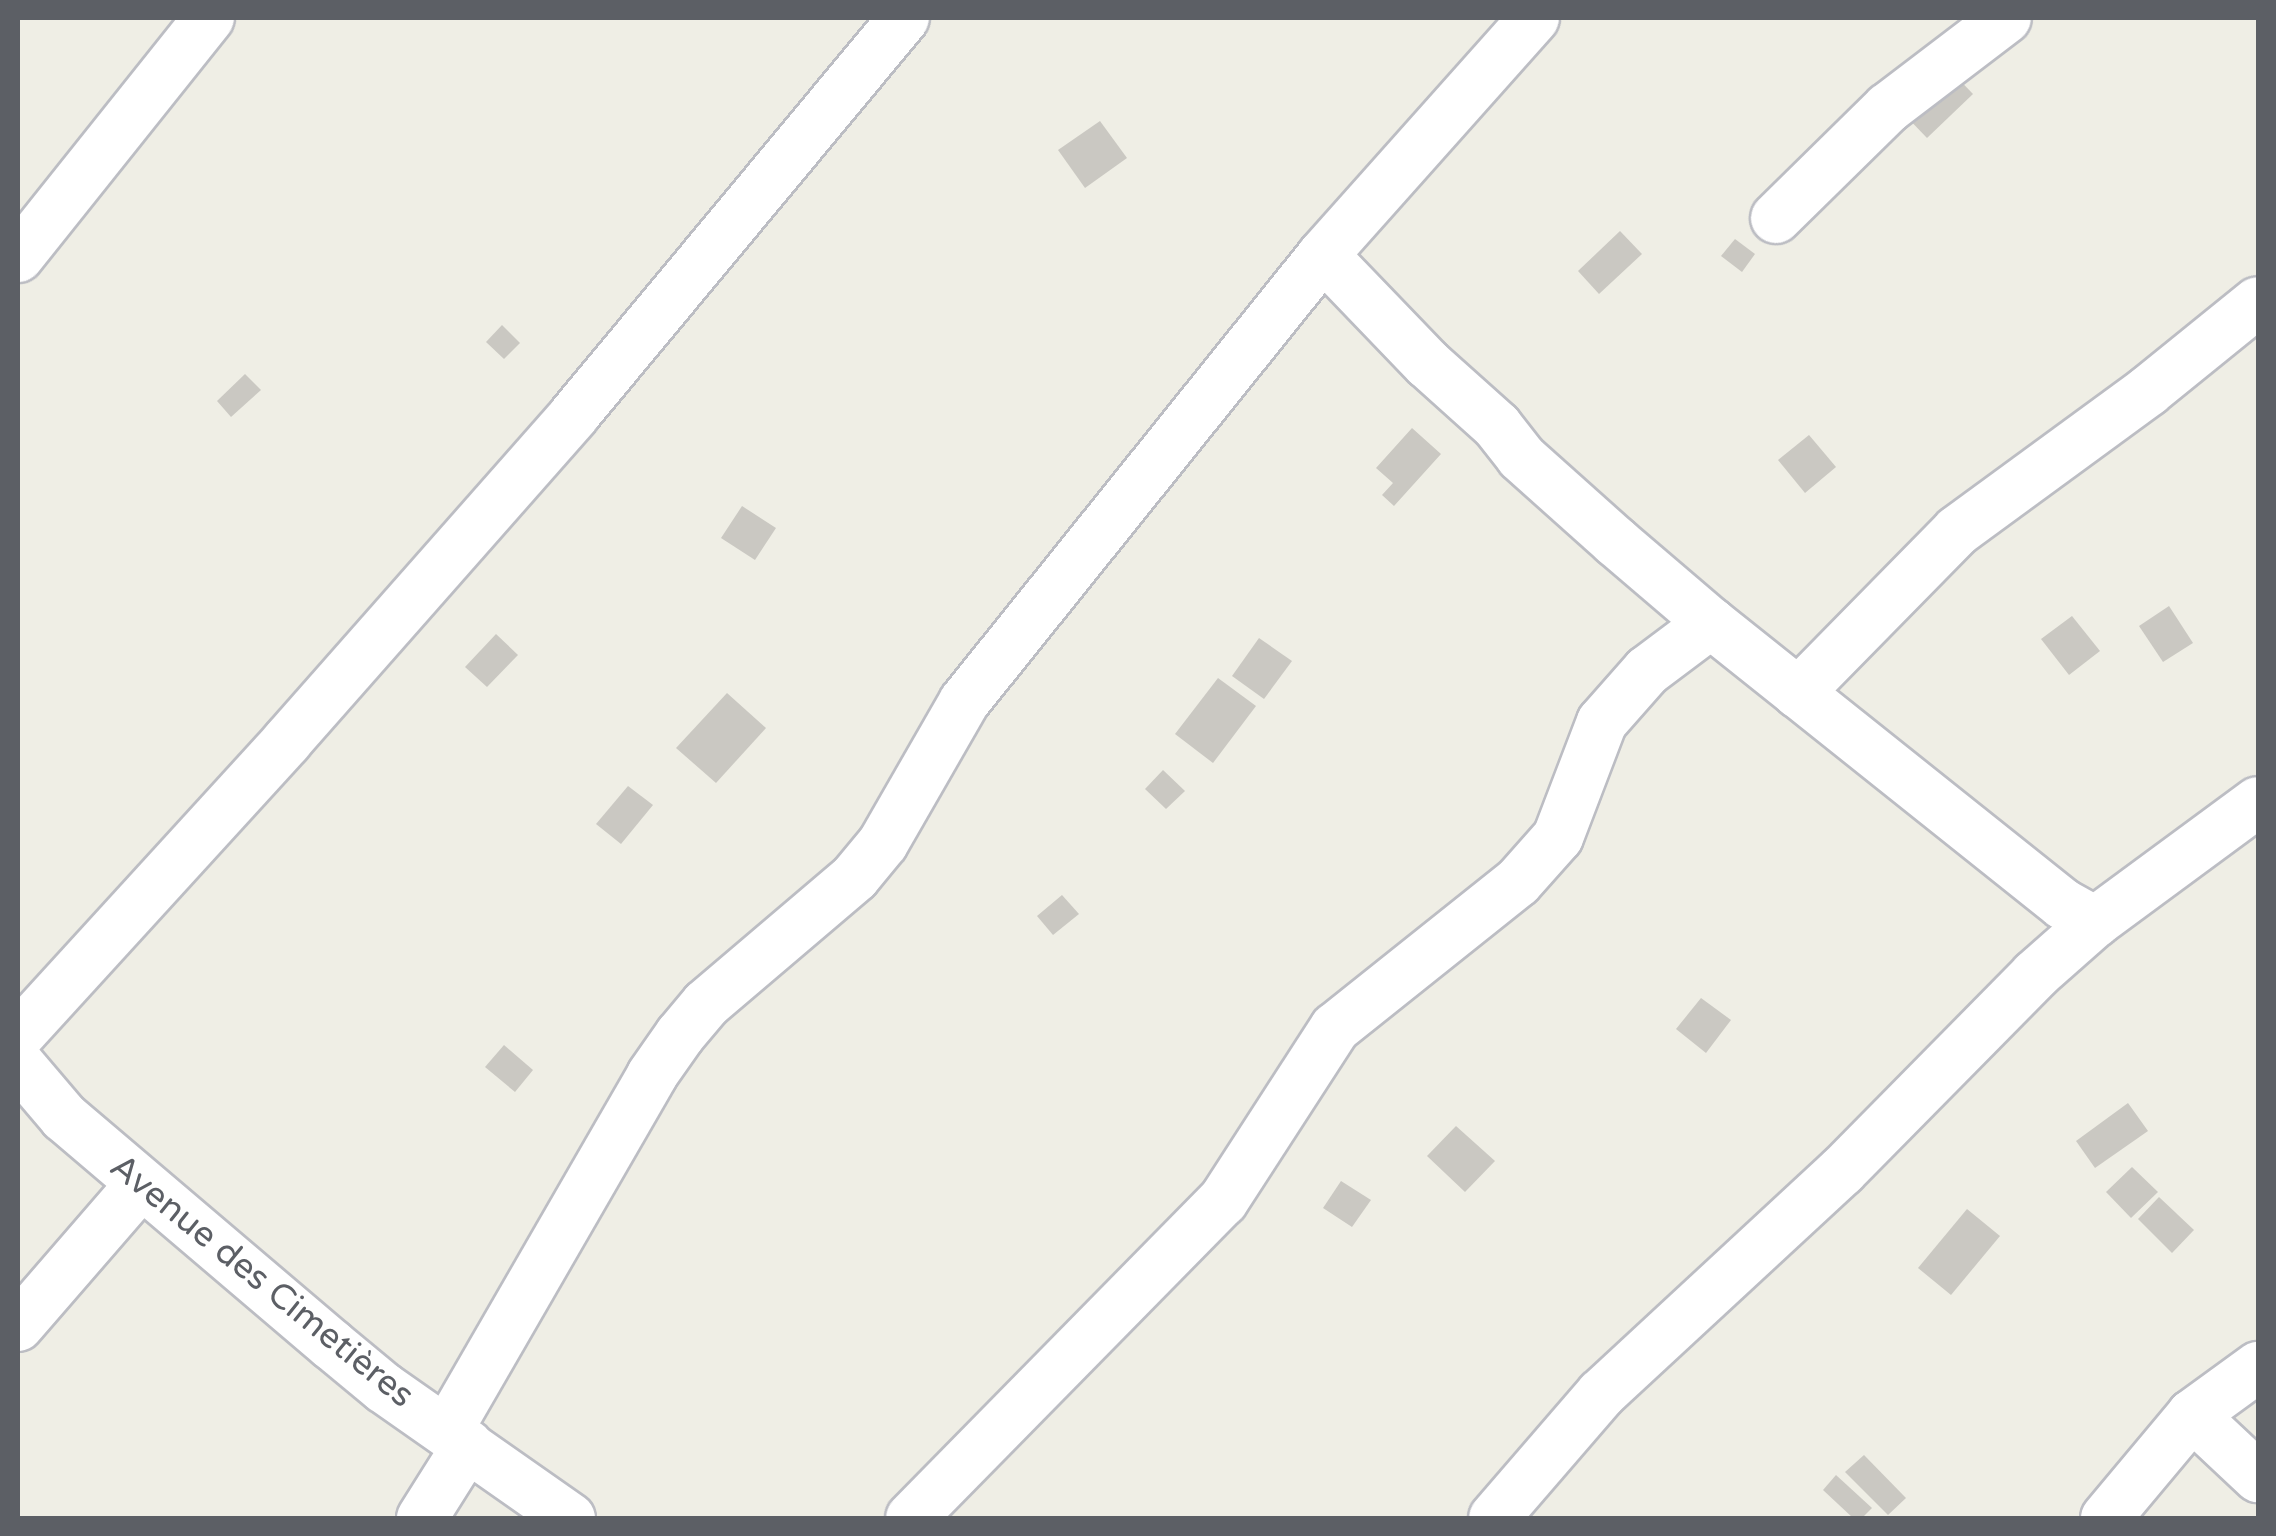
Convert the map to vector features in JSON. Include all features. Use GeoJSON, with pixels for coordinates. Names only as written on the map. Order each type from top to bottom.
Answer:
{"type":"FeatureCollection","features":[{"type":"Feature","properties":{"kind":"street"},"geometry":{"type":"LineString","coordinates":[[18,257],[209,18]]}},
{"type":"Feature","properties":{"kind":"street"},"geometry":{"type":"LineString","coordinates":[[18,1036],[287,742],[574,415],[904,18]]}},
{"type":"Feature","properties":{"kind":"street"},"geometry":{"type":"LineString","coordinates":[[422,1518],[458,1437],[652,1075],[680,1036],[706,1004],[855,877],[883,843],[964,702],[1323,255],[1534,18]]}},
{"type":"Feature","properties":{"kind":"street"},"geometry":{"type":"LineString","coordinates":[[1776,218],[1888,108],[2006,18]]}},
{"type":"Feature","properties":{"kind":"street"},"geometry":{"type":"LineString","coordinates":[[1323,255],[1456,391],[1497,426],[1521,457],[1710,624],[2063,904],[2095,922]]}},
{"type":"Feature","properties":{"kind":"street"},"geometry":{"type":"LineString","coordinates":[[1798,693],[1956,531],[2148,391],[2258,302]]}},
{"type":"Feature","properties":{"kind":"street"},"geometry":{"type":"LineString","coordinates":[[912,1518],[1223,1201],[1336,1028],[1518,882],[1558,836],[1602,722],[1647,671],[1710,624]]}},
{"type":"Feature","properties":{"kind":"street"},"geometry":{"type":"LineString","coordinates":[[1494,1518],[1601,1394],[1842,1171],[2035,975],[2095,922],[2258,802]]}},
{"type":"Feature","properties":{"kind":"street","name":"Avenue des Cimetières"},"geometry":{"type":"LineString","coordinates":[[18,1063],[64,1117],[384,1388],[570,1518]]}},
{"type":"Feature","properties":{"kind":"street"},"geometry":{"type":"LineString","coordinates":[[18,1326],[141,1184]]}},
{"type":"Feature","properties":{"kind":"street"},"geometry":{"type":"LineString","coordinates":[[2106,1518],[2192,1414],[2258,1367]]}},
{"type":"Feature","properties":{"kind":"street"},"geometry":{"type":"LineString","coordinates":[[2192,1414],[2258,1477]]}},
{"type":"Feature","properties":{"kind":"building"},"geometry":{"type":"Polygon","coordinates":[[[1949,69],[1973,94],[1927,138],[1903,113],[1949,69]]]}},
{"type":"Feature","properties":{"kind":"building"},"geometry":{"type":"Polygon","coordinates":[[[1100,121],[1127,158],[1085,188],[1058,150],[1100,121]]]}},
{"type":"Feature","properties":{"kind":"building"},"geometry":{"type":"Polygon","coordinates":[[[1620,231],[1642,254],[1599,294],[1578,271],[1620,231]]]}},
{"type":"Feature","properties":{"kind":"building"},"geometry":{"type":"Polygon","coordinates":[[[1735,239],[1755,254],[1742,272],[1721,256],[1735,239]]]}},
{"type":"Feature","properties":{"kind":"building"},"geometry":{"type":"Polygon","coordinates":[[[502,325],[520,343],[504,359],[486,342],[502,325]]]}},
{"type":"Feature","properties":{"kind":"building"},"geometry":{"type":"Polygon","coordinates":[[[245,374],[261,390],[231,417],[217,401],[245,374]]]}},
{"type":"Feature","properties":{"kind":"building"},"geometry":{"type":"Polygon","coordinates":[[[1412,428],[1441,454],[1394,506],[1382,495],[1393,483],[1376,468],[1412,428]]]}},
{"type":"Feature","properties":{"kind":"building"},"geometry":{"type":"Polygon","coordinates":[[[1809,435],[1836,467],[1805,493],[1778,460],[1809,435]]]}},
{"type":"Feature","properties":{"kind":"building"},"geometry":{"type":"Polygon","coordinates":[[[742,506],[776,528],[755,560],[721,538],[742,506]]]}},
{"type":"Feature","properties":{"kind":"building"},"geometry":{"type":"Polygon","coordinates":[[[2169,606],[2193,643],[2163,662],[2139,626],[2169,606]]]}},
{"type":"Feature","properties":{"kind":"building"},"geometry":{"type":"Polygon","coordinates":[[[2072,616],[2100,651],[2069,675],[2041,639],[2072,616]]]}},
{"type":"Feature","properties":{"kind":"building"},"geometry":{"type":"Polygon","coordinates":[[[496,634],[518,655],[487,687],[465,667],[496,634]]]}},
{"type":"Feature","properties":{"kind":"building"},"geometry":{"type":"Polygon","coordinates":[[[1259,638],[1292,661],[1264,699],[1232,676],[1259,638]]]}},
{"type":"Feature","properties":{"kind":"building"},"geometry":{"type":"Polygon","coordinates":[[[1218,678],[1256,706],[1213,763],[1175,734],[1218,678]]]}},
{"type":"Feature","properties":{"kind":"building"},"geometry":{"type":"Polygon","coordinates":[[[727,693],[766,728],[716,783],[676,748],[727,693]]]}},
{"type":"Feature","properties":{"kind":"building"},"geometry":{"type":"Polygon","coordinates":[[[1163,770],[1185,791],[1166,809],[1145,789],[1163,770]]]}},
{"type":"Feature","properties":{"kind":"building"},"geometry":{"type":"Polygon","coordinates":[[[628,786],[653,805],[621,844],[596,824],[628,786]]]}},
{"type":"Feature","properties":{"kind":"building"},"geometry":{"type":"Polygon","coordinates":[[[1062,895],[1079,914],[1053,935],[1037,916],[1062,895]]]}},
{"type":"Feature","properties":{"kind":"building"},"geometry":{"type":"Polygon","coordinates":[[[1701,998],[1731,1020],[1706,1053],[1676,1029],[1701,998]]]}},
{"type":"Feature","properties":{"kind":"building"},"geometry":{"type":"Polygon","coordinates":[[[504,1045],[533,1070],[515,1092],[485,1067],[504,1045]]]}},
{"type":"Feature","properties":{"kind":"building"},"geometry":{"type":"Polygon","coordinates":[[[2128,1103],[2148,1131],[2095,1168],[2076,1141],[2128,1103]]]}},
{"type":"Feature","properties":{"kind":"building"},"geometry":{"type":"Polygon","coordinates":[[[1456,1126],[1495,1161],[1465,1192],[1427,1156],[1456,1126]]]}},
{"type":"Feature","properties":{"kind":"building"},"geometry":{"type":"Polygon","coordinates":[[[2132,1167],[2158,1192],[2131,1218],[2106,1192],[2132,1167]]]}},
{"type":"Feature","properties":{"kind":"building"},"geometry":{"type":"Polygon","coordinates":[[[1341,1181],[1371,1200],[1352,1227],[1323,1208],[1341,1181]]]}},
{"type":"Feature","properties":{"kind":"building"},"geometry":{"type":"Polygon","coordinates":[[[2159,1197],[2194,1230],[2172,1253],[2138,1219],[2159,1197]]]}},
{"type":"Feature","properties":{"kind":"building"},"geometry":{"type":"Polygon","coordinates":[[[1967,1209],[2000,1236],[1951,1295],[1918,1268],[1967,1209]]]}},
{"type":"Feature","properties":{"kind":"building"},"geometry":{"type":"Polygon","coordinates":[[[1864,1455],[1906,1498],[1888,1515],[1845,1472],[1864,1455]]]}},
{"type":"Feature","properties":{"kind":"building"},"geometry":{"type":"Polygon","coordinates":[[[1836,1475],[1872,1508],[1862,1518],[1853,1518],[1823,1490],[1836,1475]]]}}]}
